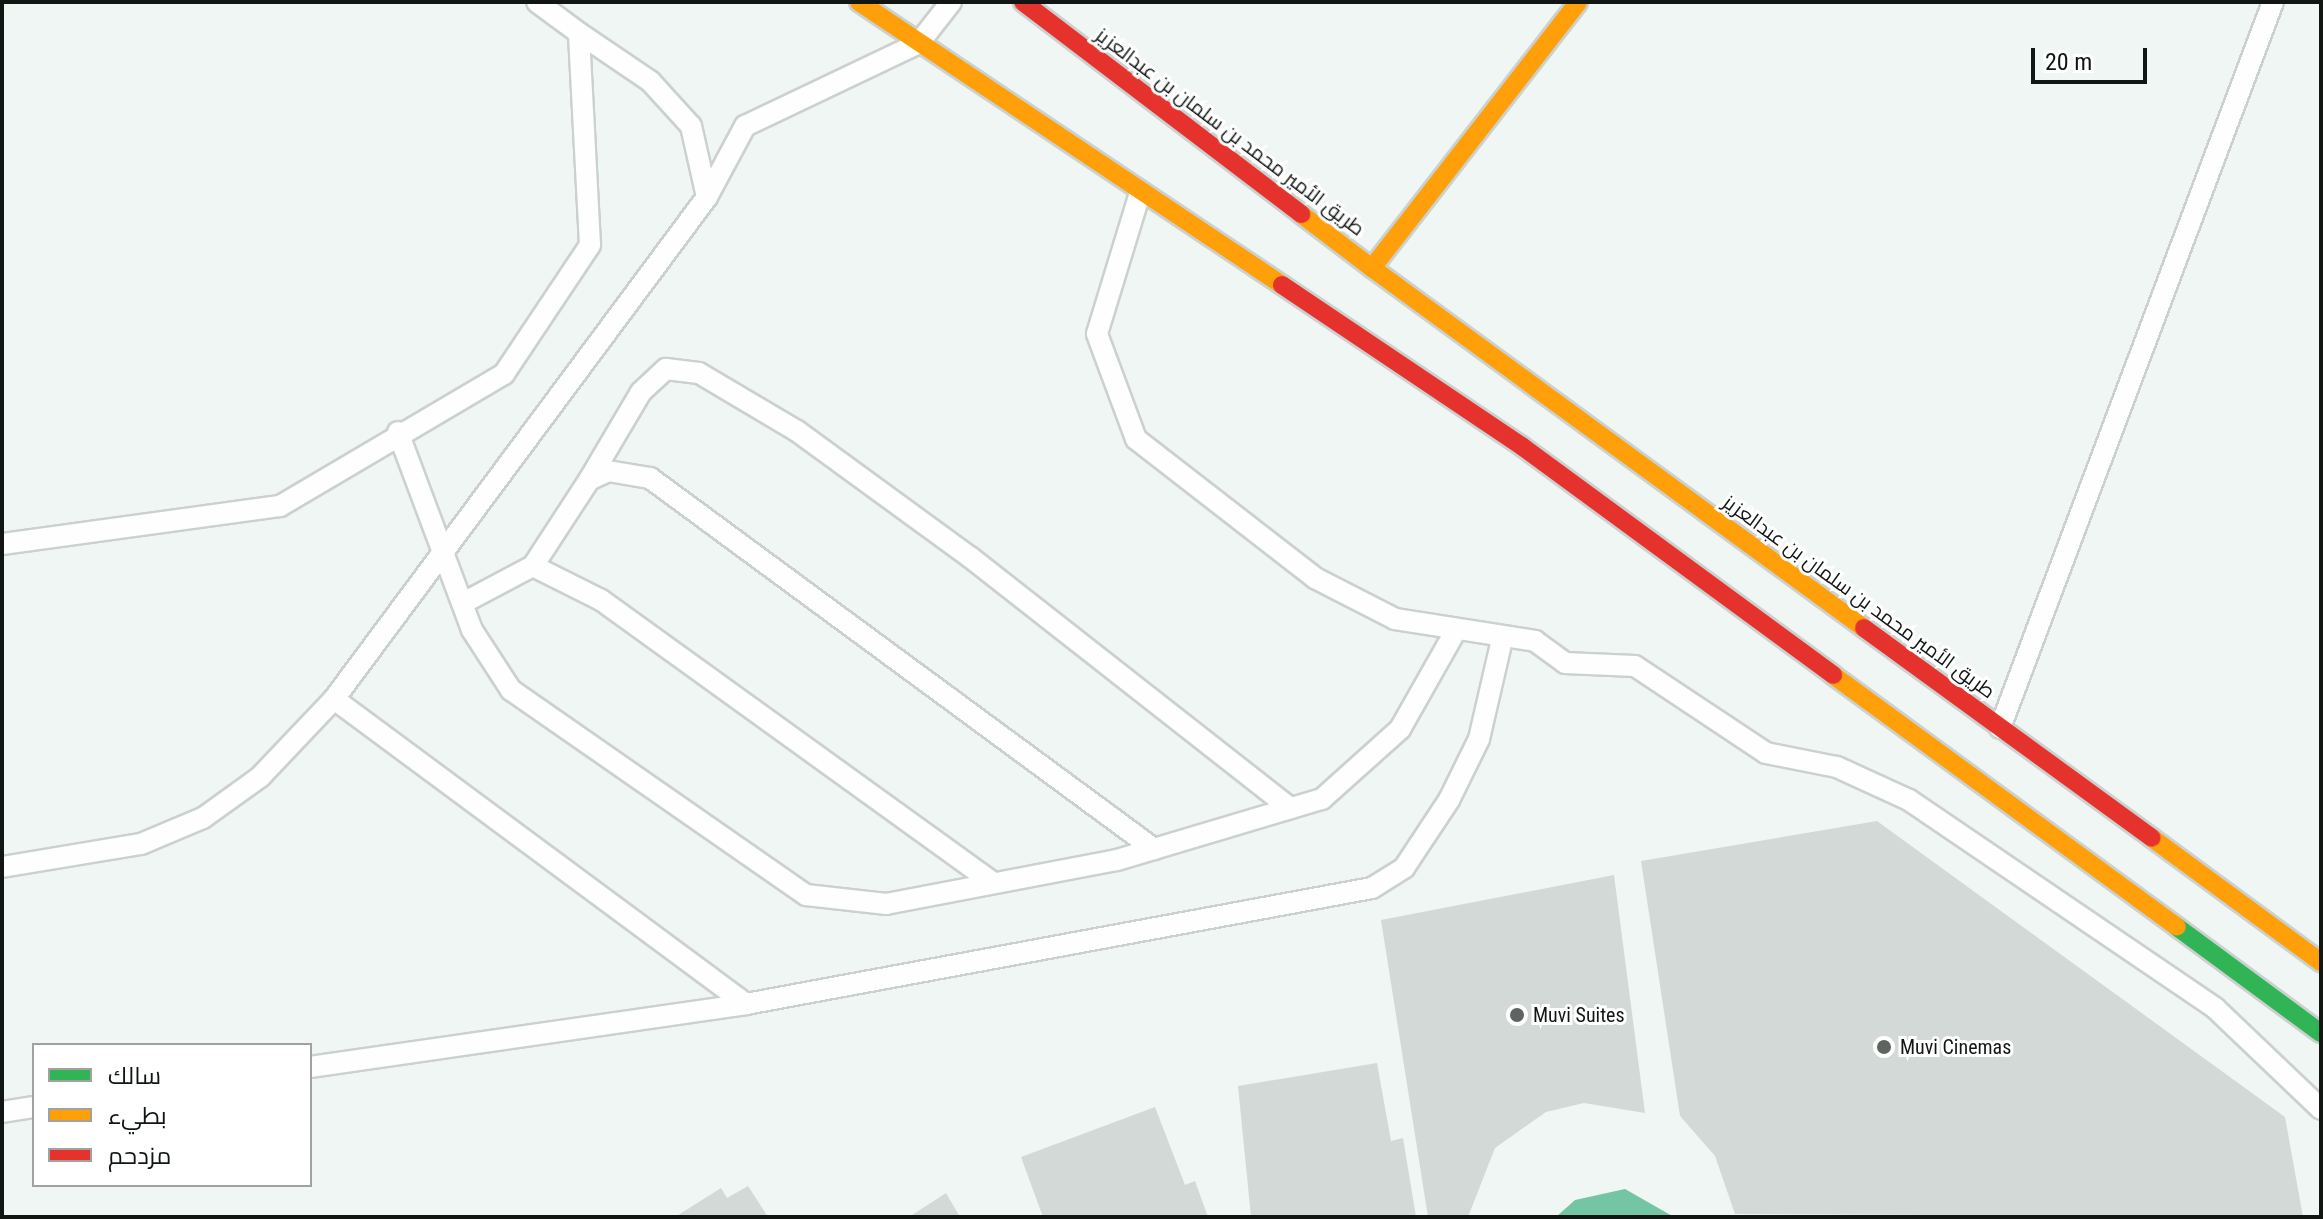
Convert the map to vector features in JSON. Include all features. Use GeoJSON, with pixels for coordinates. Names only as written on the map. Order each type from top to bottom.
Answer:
{"type":"FeatureCollection","features":[{"type":"Feature","properties":{"kind":"street"},"geometry":{"type":"LineString","coordinates":[[859,2],[1523,447],[2321,1033]]}},
{"type":"Feature","properties":{"kind":"street","name":"طريق الأمير محمد بن سلمان بن عبدالعزيز"},"geometry":{"type":"LineString","coordinates":[[1023,2],[1372,268],[2321,962]]}},
{"type":"Feature","properties":{"kind":"street"},"geometry":{"type":"LineString","coordinates":[[1372,268],[1571,4]]}},
{"type":"Feature","properties":{"kind":"lane"},"geometry":{"type":"LineString","coordinates":[[537,2],[650,81],[691,126],[707,197]]}},
{"type":"Feature","properties":{"kind":"lane"},"geometry":{"type":"LineString","coordinates":[[2,867],[141,844],[203,818],[260,777],[334,699],[707,197],[745,126],[919,43],[951,2]]}},
{"type":"Feature","properties":{"kind":"lane"},"geometry":{"type":"LineString","coordinates":[[2000,728],[2273,2]]}},
{"type":"Feature","properties":{"kind":"lane"},"geometry":{"type":"LineString","coordinates":[[2,544],[280,506],[398,432],[504,374],[590,245],[579,33]]}},
{"type":"Feature","properties":{"kind":"lane"},"geometry":{"type":"LineString","coordinates":[[1140,193],[1097,334],[1136,439],[1315,578],[1395,619],[1502,639],[1535,641],[1565,663],[1635,666],[1766,753],[1837,767],[1909,800],[2215,1008],[2321,1109]]}},
{"type":"Feature","properties":{"kind":"lane"},"geometry":{"type":"LineString","coordinates":[[463,603],[533,566],[641,392],[666,369],[699,373],[797,431],[970,557],[1290,808]]}},
{"type":"Feature","properties":{"kind":"lane"},"geometry":{"type":"LineString","coordinates":[[398,432],[463,603],[511,690],[806,895],[886,904],[1154,849],[1322,799],[1400,729],[1456,630]]}},
{"type":"Feature","properties":{"kind":"lane"},"geometry":{"type":"LineString","coordinates":[[589,480],[608,471],[650,478],[1154,849]]}},
{"type":"Feature","properties":{"kind":"lane"},"geometry":{"type":"LineString","coordinates":[[533,566],[614,609],[993,883]]}},
{"type":"Feature","properties":{"kind":"lane"},"geometry":{"type":"LineString","coordinates":[[312,1067],[746,1004],[1372,888],[1404,868],[1449,800],[1479,739],[1502,639]]}},
{"type":"Feature","properties":{"kind":"lane"},"geometry":{"type":"LineString","coordinates":[[334,699],[746,1004]]}},
{"type":"Feature","properties":{"kind":"lane"},"geometry":{"type":"LineString","coordinates":[[2,1112],[32,1107]]}},
{"type":"Feature","properties":{"kind":"shaded area"},"geometry":{"type":"Polygon","coordinates":[[[1625,1189],[1674,1217],[1556,1217],[1575,1200],[1625,1189]]]}},
{"type":"Feature","properties":{"kind":"building"},"geometry":{"type":"Polygon","coordinates":[[[1877,821],[2285,1117],[2303,1217],[1735,1214],[1715,1156],[1680,1116],[1641,861],[1877,821]]]}},
{"type":"Feature","properties":{"kind":"building"},"geometry":{"type":"Polygon","coordinates":[[[1614,875],[1645,1113],[1584,1103],[1546,1112],[1495,1148],[1468,1217],[1428,1217],[1381,920],[1614,875]]]}},
{"type":"Feature","properties":{"kind":"building"},"geometry":{"type":"Polygon","coordinates":[[[1377,1063],[1391,1141],[1403,1138],[1416,1217],[1251,1217],[1238,1086],[1377,1063]]]}},
{"type":"Feature","properties":{"kind":"building"},"geometry":{"type":"Polygon","coordinates":[[[1155,1107],[1185,1185],[1195,1181],[1208,1217],[1043,1217],[1021,1157],[1155,1107]]]}},
{"type":"Feature","properties":{"kind":"building"},"geometry":{"type":"Polygon","coordinates":[[[748,1186],[768,1217],[675,1217],[721,1188],[727,1198],[748,1186]]]}},
{"type":"Feature","properties":{"kind":"building"},"geometry":{"type":"Polygon","coordinates":[[[946,1193],[960,1217],[909,1217],[946,1193]]]}},
{"type":"Feature","properties":{"kind":"traffic: fast"},"geometry":{"type":"LineString","coordinates":[[2177,927],[2321,1033]]}},
{"type":"Feature","properties":{"kind":"traffic: slow"},"geometry":{"type":"LineString","coordinates":[[859,2],[1282,285]]}},
{"type":"Feature","properties":{"kind":"traffic: slow"},"geometry":{"type":"LineString","coordinates":[[1301,214],[1372,268],[1578,2]]}},
{"type":"Feature","properties":{"kind":"traffic: slow"},"geometry":{"type":"LineString","coordinates":[[1372,268],[1864,628]]}},
{"type":"Feature","properties":{"kind":"traffic: slow"},"geometry":{"type":"LineString","coordinates":[[1833,675],[2177,927]]}},
{"type":"Feature","properties":{"kind":"traffic: slow"},"geometry":{"type":"LineString","coordinates":[[2152,838],[2321,962]]}},
{"type":"Feature","properties":{"kind":"traffic: jam"},"geometry":{"type":"LineString","coordinates":[[1023,2],[1301,214]]}},
{"type":"Feature","properties":{"kind":"traffic: jam"},"geometry":{"type":"LineString","coordinates":[[1282,285],[1523,447],[1833,675]]}},
{"type":"Feature","properties":{"kind":"traffic: jam"},"geometry":{"type":"LineString","coordinates":[[1864,628],[2152,838]]}},
{"type":"Feature","properties":{"kind":"place","name":"Muvi Suites"},"geometry":{"type":"Point","coordinates":[1517,1015]}},
{"type":"Feature","properties":{"kind":"place","name":"Muvi Cinemas"},"geometry":{"type":"Point","coordinates":[1884,1047]}}]}
